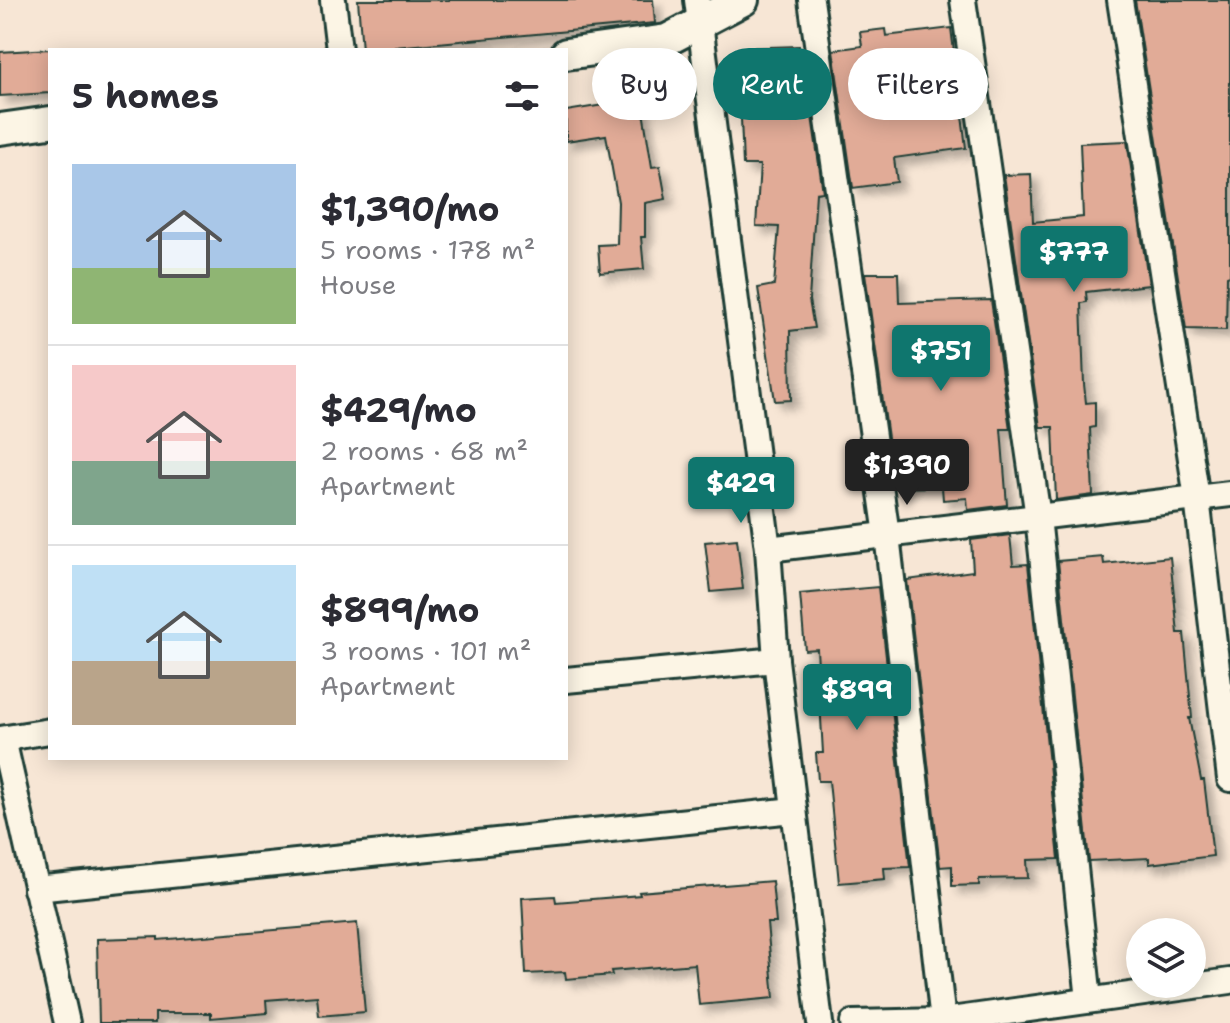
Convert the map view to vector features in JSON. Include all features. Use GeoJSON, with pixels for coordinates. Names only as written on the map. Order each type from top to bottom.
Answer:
{"type":"FeatureCollection","features":[{"type":"Feature","properties":{"kind":"street"},"geometry":{"type":"LineString","coordinates":[[333,0],[339,48]]}},
{"type":"Feature","properties":{"kind":"street"},"geometry":{"type":"LineString","coordinates":[[568,54],[667,40],[699,11],[743,0]]}},
{"type":"Feature","properties":{"kind":"street"},"geometry":{"type":"LineString","coordinates":[[811,0],[887,535],[943,1021]]}},
{"type":"Feature","properties":{"kind":"street"},"geometry":{"type":"LineString","coordinates":[[963,0],[1038,517],[1089,1000]]}},
{"type":"Feature","properties":{"kind":"street"},"geometry":{"type":"LineString","coordinates":[[1120,0],[1197,498],[1230,779]]}},
{"type":"Feature","properties":{"kind":"street"},"geometry":{"type":"LineString","coordinates":[[699,11],[768,549],[776,660],[820,1023]]}},
{"type":"Feature","properties":{"kind":"street"},"geometry":{"type":"LineString","coordinates":[[0,129],[48,122]]}},
{"type":"Feature","properties":{"kind":"street"},"geometry":{"type":"LineString","coordinates":[[768,549],[1230,494]]}},
{"type":"Feature","properties":{"kind":"street"},"geometry":{"type":"LineString","coordinates":[[568,680],[776,660]]}},
{"type":"Feature","properties":{"kind":"street"},"geometry":{"type":"LineString","coordinates":[[48,731],[2,739],[67,1023]]}},
{"type":"Feature","properties":{"kind":"street"},"geometry":{"type":"LineString","coordinates":[[36,889],[794,810]]}},
{"type":"Feature","properties":{"kind":"street"},"geometry":{"type":"LineString","coordinates":[[853,1023],[943,1021],[1230,981]]}},
{"type":"Feature","properties":{"kind":"building"},"geometry":{"type":"Polygon","coordinates":[[[358,0],[653,0],[655,23],[362,48],[358,0]]]}},
{"type":"Feature","properties":{"kind":"building"},"geometry":{"type":"Polygon","coordinates":[[[1135,0],[1230,0],[1230,275],[1227,276],[1226,330],[1186,329],[1135,0]]]}},
{"type":"Feature","properties":{"kind":"building"},"geometry":{"type":"Polygon","coordinates":[[[951,28],[954,48],[848,48],[848,120],[962,120],[966,148],[894,158],[897,182],[853,188],[833,50],[862,46],[860,32],[885,29],[886,36],[951,28]]]}},
{"type":"Feature","properties":{"kind":"building"},"geometry":{"type":"Polygon","coordinates":[[[799,46],[799,48],[738,48],[799,46]]]}},
{"type":"Feature","properties":{"kind":"building"},"geometry":{"type":"Polygon","coordinates":[[[48,49],[48,93],[0,96],[0,52],[48,49]]]}},
{"type":"Feature","properties":{"kind":"building"},"geometry":{"type":"Polygon","coordinates":[[[592,107],[592,120],[644,120],[652,167],[660,166],[666,199],[645,203],[645,237],[641,237],[644,269],[600,273],[598,245],[617,244],[618,202],[606,135],[568,141],[568,111],[592,107]]]}},
{"type":"Feature","properties":{"kind":"building"},"geometry":{"type":"Polygon","coordinates":[[[741,120],[813,120],[823,192],[816,193],[809,300],[814,328],[790,331],[791,400],[775,401],[758,288],[774,285],[779,227],[756,226],[760,165],[743,165],[741,120]]]}},
{"type":"Feature","properties":{"kind":"building"},"geometry":{"type":"Polygon","coordinates":[[[1127,141],[1149,285],[1086,292],[1087,302],[1081,303],[1086,403],[1095,402],[1095,427],[1090,428],[1093,495],[1056,500],[1053,427],[1040,427],[1004,175],[1031,174],[1033,222],[1083,217],[1080,143],[1127,141]]]}},
{"type":"Feature","properties":{"kind":"building"},"geometry":{"type":"Polygon","coordinates":[[[865,273],[898,273],[899,303],[991,300],[1010,429],[1001,429],[1007,505],[968,510],[967,498],[943,500],[942,487],[895,488],[865,273]]]}},
{"type":"Feature","properties":{"kind":"building"},"geometry":{"type":"Polygon","coordinates":[[[1010,535],[1013,565],[1028,564],[1059,859],[1027,860],[1028,878],[979,879],[979,885],[952,886],[952,866],[940,867],[907,580],[973,571],[971,540],[1010,535]]]}},
{"type":"Feature","properties":{"kind":"building"},"geometry":{"type":"Polygon","coordinates":[[[737,539],[743,589],[711,592],[705,542],[737,539]]]}},
{"type":"Feature","properties":{"kind":"building"},"geometry":{"type":"Polygon","coordinates":[[[1103,557],[1104,564],[1170,557],[1178,633],[1184,633],[1192,718],[1189,718],[1201,780],[1204,780],[1213,856],[1149,864],[1149,858],[1089,861],[1058,561],[1103,557]]]}},
{"type":"Feature","properties":{"kind":"building"},"geometry":{"type":"Polygon","coordinates":[[[878,587],[910,867],[884,868],[885,879],[839,883],[829,781],[818,781],[816,753],[823,753],[817,649],[805,650],[800,594],[878,587]]]}},
{"type":"Feature","properties":{"kind":"building"},"geometry":{"type":"Polygon","coordinates":[[[772,881],[776,923],[767,923],[774,998],[699,1005],[695,964],[611,971],[612,975],[566,979],[565,972],[526,974],[522,898],[555,896],[556,902],[772,881]]]}},
{"type":"Feature","properties":{"kind":"building"},"geometry":{"type":"Polygon","coordinates":[[[357,923],[365,1012],[319,1016],[317,996],[266,1000],[267,1013],[211,1018],[211,1013],[155,1013],[155,1023],[99,1023],[97,939],[158,937],[158,940],[357,923]]]}}]}
